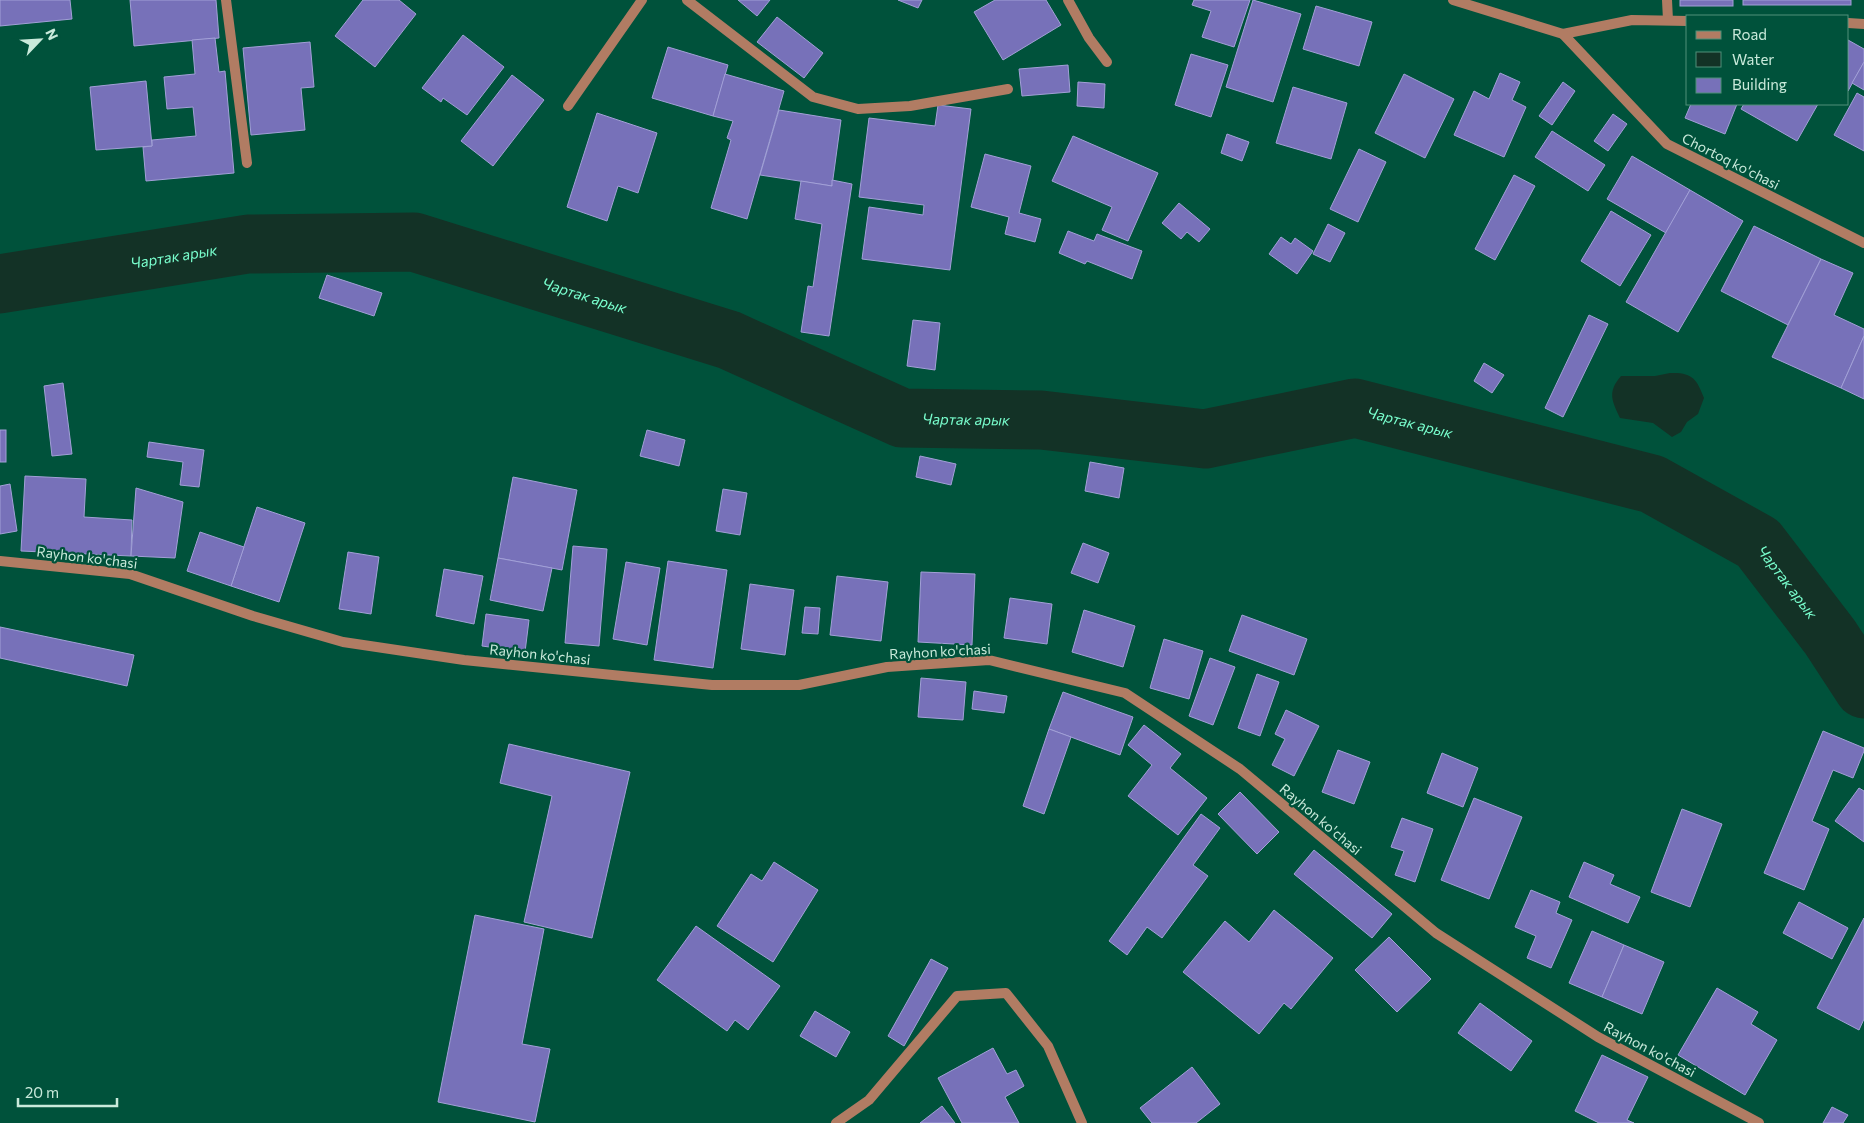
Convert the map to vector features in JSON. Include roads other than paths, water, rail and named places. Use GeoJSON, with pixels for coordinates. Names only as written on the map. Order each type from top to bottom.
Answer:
{"type":"FeatureCollection","features":[{"type":"Feature","properties":{"kind":"street"},"geometry":{"type":"LineString","coordinates":[[226,0],[247,163]]}},
{"type":"Feature","properties":{"kind":"street"},"geometry":{"type":"LineString","coordinates":[[568,106],[642,0]]}},
{"type":"Feature","properties":{"kind":"street"},"geometry":{"type":"LineString","coordinates":[[687,0],[813,97],[858,109],[910,106],[1008,89]]}},
{"type":"Feature","properties":{"kind":"street"},"geometry":{"type":"LineString","coordinates":[[1068,0],[1089,38],[1107,62]]}},
{"type":"Feature","properties":{"kind":"street","name":"Chortoq ko'chasi"},"geometry":{"type":"LineString","coordinates":[[1453,0],[1563,34],[1632,20],[1686,20]]}},
{"type":"Feature","properties":{"kind":"street"},"geometry":{"type":"LineString","coordinates":[[1667,0],[1668,20]]}},
{"type":"Feature","properties":{"kind":"street"},"geometry":{"type":"LineString","coordinates":[[1849,23],[1864,24]]}},
{"type":"Feature","properties":{"kind":"street","name":"Chortoq ko'chasi"},"geometry":{"type":"LineString","coordinates":[[1563,34],[1667,144],[1864,243]]}},
{"type":"Feature","properties":{"kind":"street","name":"Rayhon ko'chasi"},"geometry":{"type":"LineString","coordinates":[[0,561],[130,574],[253,616],[343,642],[464,660],[712,685],[799,685],[886,667],[989,660],[1125,694],[1240,769],[1436,933],[1598,1037],[1759,1123]]}},
{"type":"Feature","properties":{"kind":"street"},"geometry":{"type":"LineString","coordinates":[[836,1123],[869,1100],[957,996],[1006,993],[1048,1046],[1082,1123]]}},
{"type":"Feature","properties":{"kind":"water"},"geometry":{"type":"Polygon","coordinates":[[[1670,373],[1689,375],[1696,381],[1704,398],[1698,414],[1687,422],[1681,432],[1672,437],[1653,423],[1620,418],[1613,401],[1612,392],[1621,376],[1655,376],[1670,373]]]}},
{"type":"Feature","properties":{"kind":"waterway","name":"Чартак арык"},"geometry":{"type":"LineString","coordinates":[[0,284],[248,244],[414,242],[729,340],[902,418],[1041,420],[1205,439],[1355,408],[1652,484],[1758,543],[1830,637],[1864,689]]}}]}
